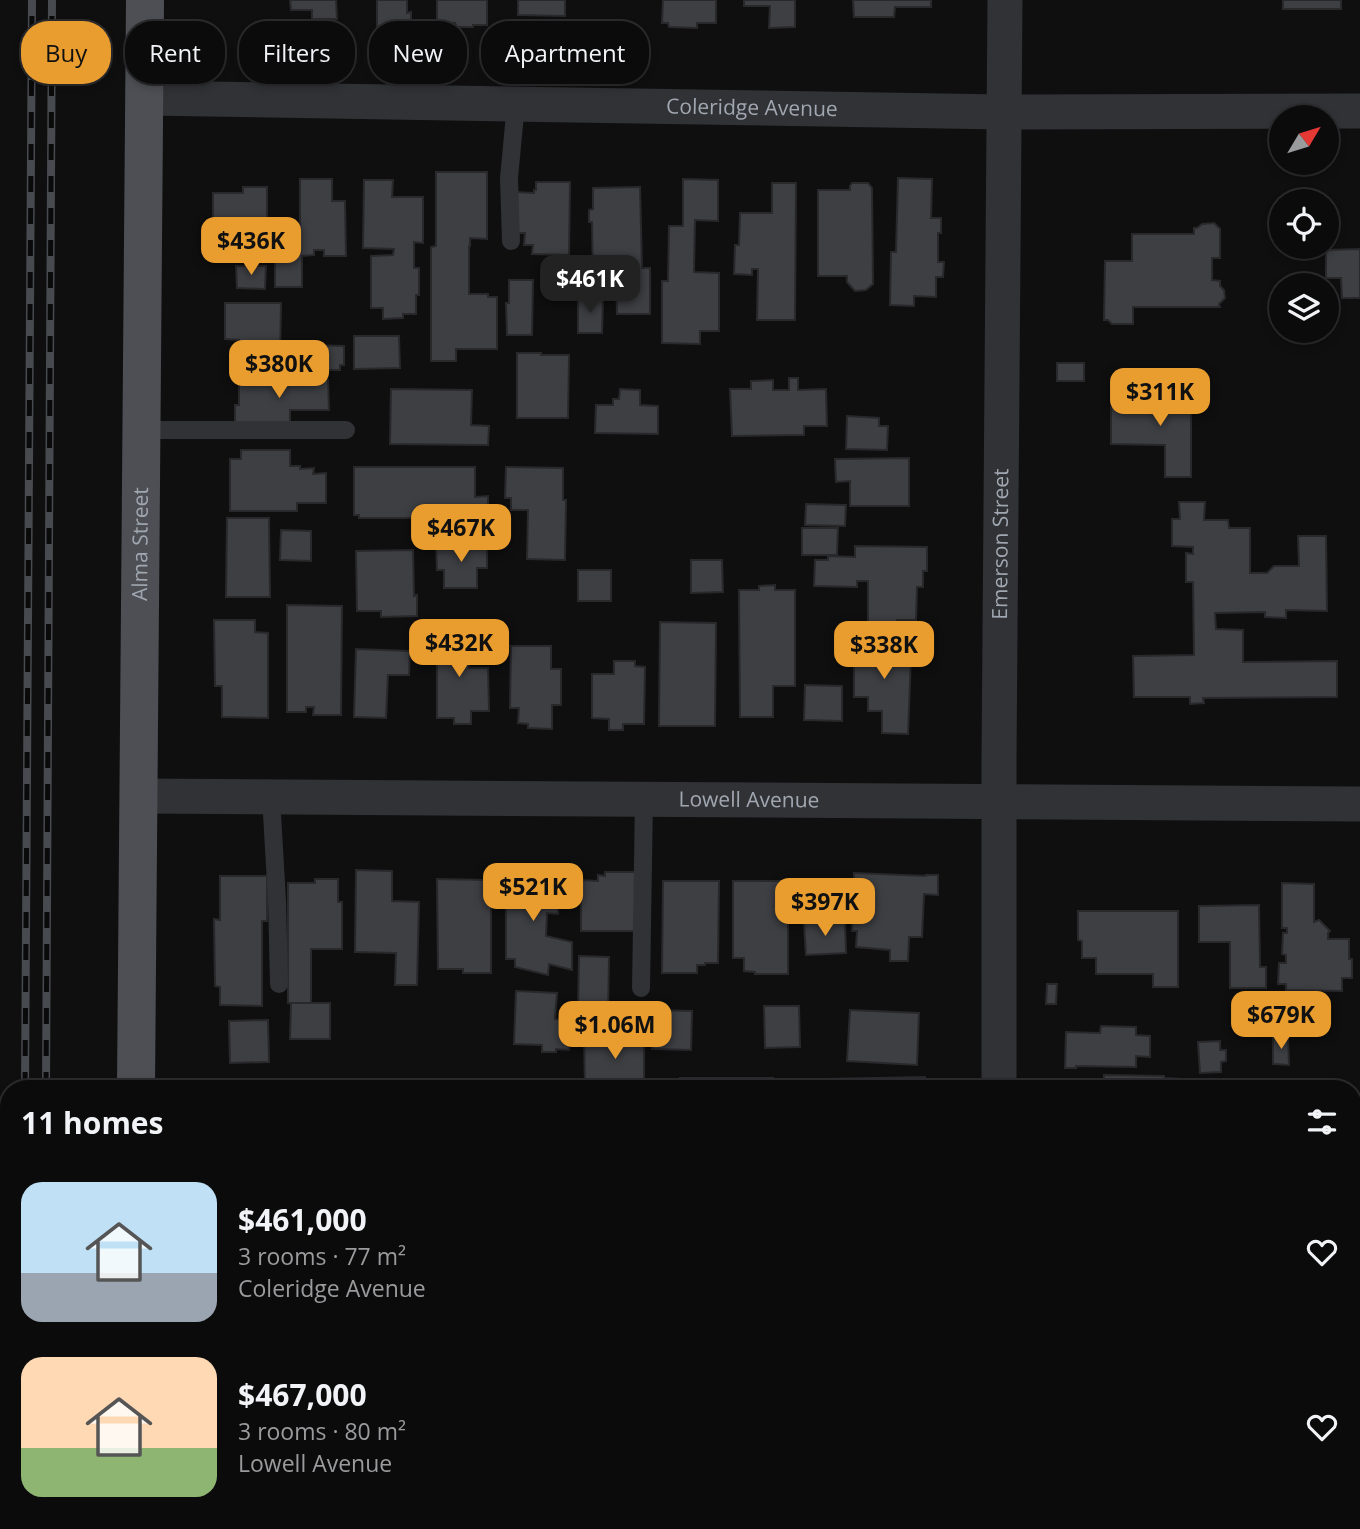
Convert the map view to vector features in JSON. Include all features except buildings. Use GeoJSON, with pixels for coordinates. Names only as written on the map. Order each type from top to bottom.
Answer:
{"type":"FeatureCollection","features":[{"type":"Feature","properties":{"kind":"main road","name":"Alma Street"},"geometry":{"type":"LineString","coordinates":[[136,1080],[145,0]]}},
{"type":"Feature","properties":{"kind":"street","name":"Emerson Street"},"geometry":{"type":"LineString","coordinates":[[999,1080],[1006,0]]}},
{"type":"Feature","properties":{"kind":"street","name":"Coleridge Avenue"},"geometry":{"type":"LineString","coordinates":[[145,98],[1004,112],[1360,111]]}},
{"type":"Feature","properties":{"kind":"street","name":"Lowell Avenue"},"geometry":{"type":"LineString","coordinates":[[138,796],[1360,804]]}},
{"type":"Feature","properties":{"kind":"lane"},"geometry":{"type":"LineString","coordinates":[[511,241],[509,178],[516,104]]}},
{"type":"Feature","properties":{"kind":"lane"},"geometry":{"type":"LineString","coordinates":[[141,430],[346,430]]}},
{"type":"Feature","properties":{"kind":"lane"},"geometry":{"type":"LineString","coordinates":[[271,797],[279,984]]}},
{"type":"Feature","properties":{"kind":"lane"},"geometry":{"type":"LineString","coordinates":[[641,988],[644,799]]}},
{"type":"Feature","properties":{"kind":"railway"},"geometry":{"type":"LineString","coordinates":[[25,1080],[32,0]]}},
{"type":"Feature","properties":{"kind":"railway"},"geometry":{"type":"LineString","coordinates":[[46,1080],[52,0]]}}]}
